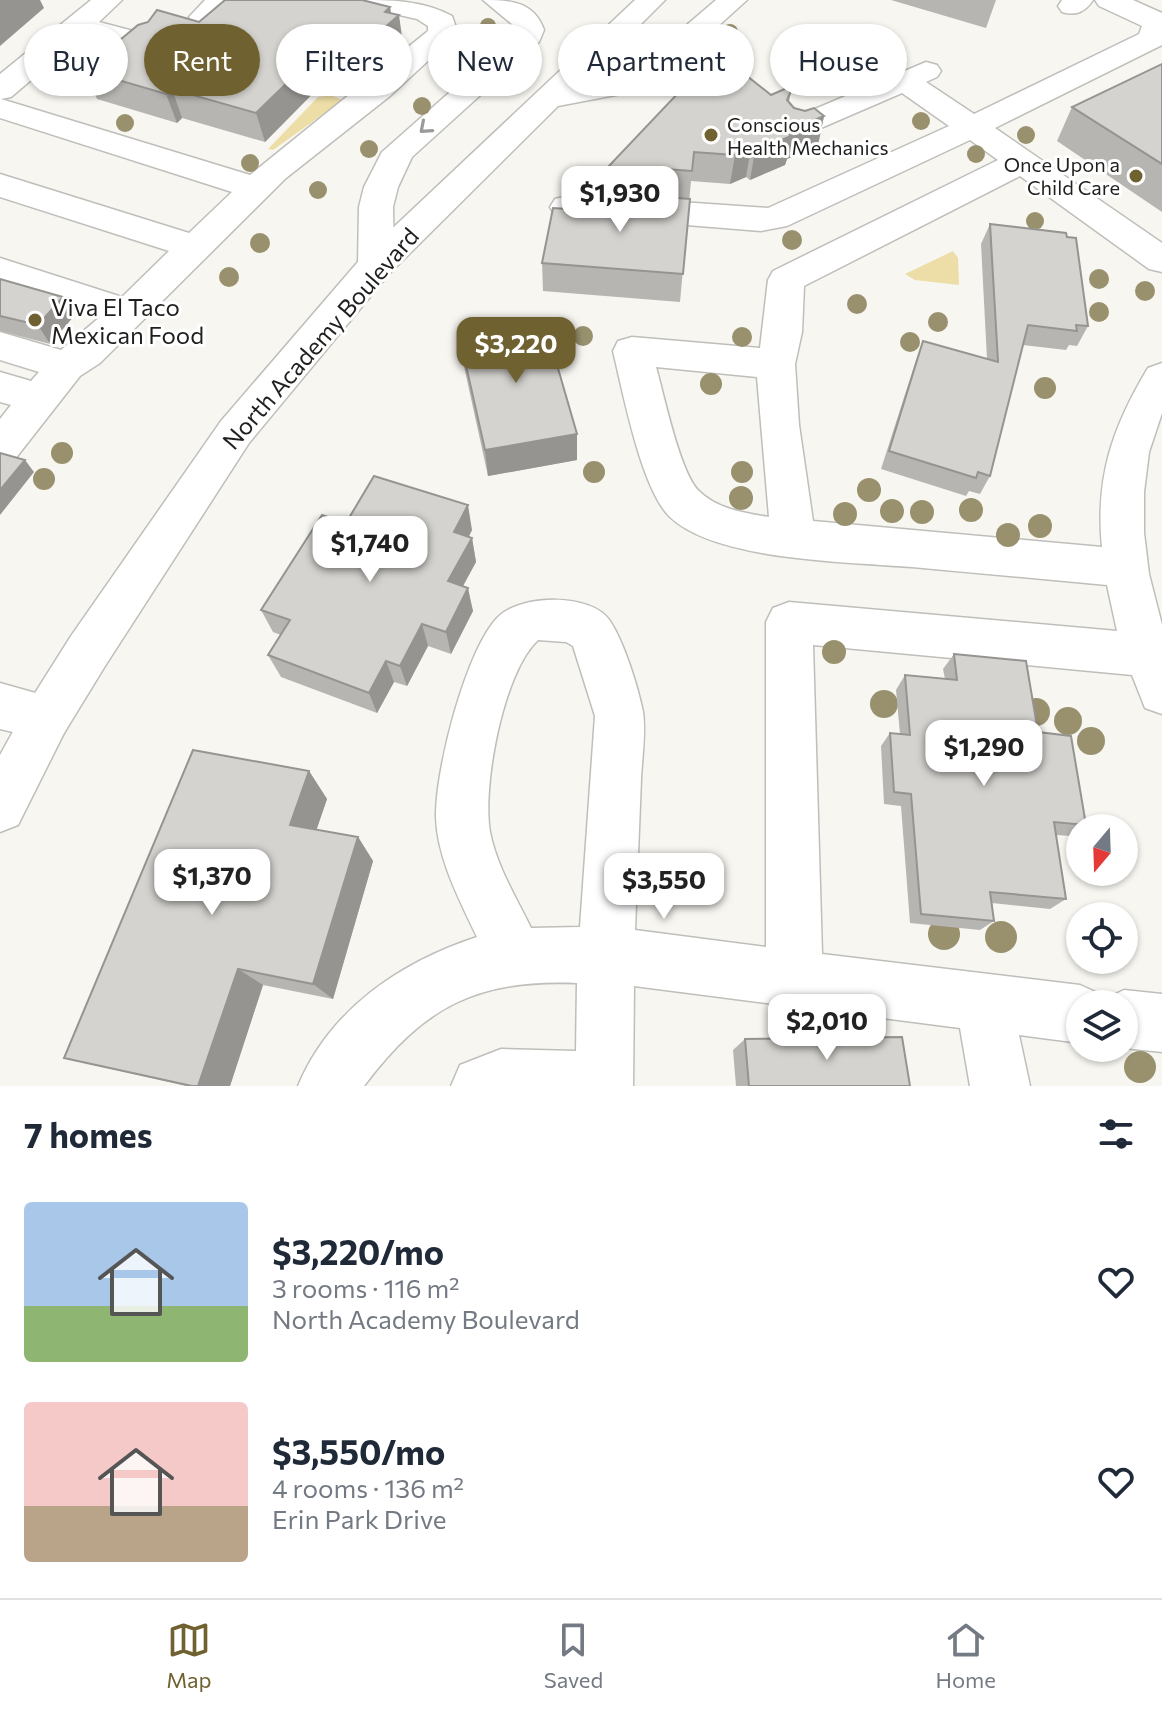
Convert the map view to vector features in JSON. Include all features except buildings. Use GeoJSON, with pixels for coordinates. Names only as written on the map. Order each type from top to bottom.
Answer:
{"type":"FeatureCollection","features":[{"type":"Feature","properties":{"kind":"main road"},"geometry":{"type":"LineString","coordinates":[[80,24],[108,0]]}},
{"type":"Feature","properties":{"kind":"main road"},"geometry":{"type":"LineString","coordinates":[[0,448],[66,366],[80,359],[255,188],[441,38],[444,29],[432,6],[370,0]]}},
{"type":"Feature","properties":{"kind":"main road"},"geometry":{"type":"LineString","coordinates":[[376,265],[376,207],[388,167],[398,152],[524,42],[528,35],[526,21],[497,0]]}},
{"type":"Feature","properties":{"kind":"main road","name":"North Academy Boulevard"},"geometry":{"type":"LineString","coordinates":[[0,807],[47,717],[235,432],[376,265],[651,0]]}},
{"type":"Feature","properties":{"kind":"main road"},"geometry":{"type":"LineString","coordinates":[[549,98],[621,85],[644,77],[733,0]]}},
{"type":"Feature","properties":{"kind":"main road"},"geometry":{"type":"LineString","coordinates":[[567,207],[594,213],[637,210],[761,220],[775,218],[972,127],[1147,43],[1153,37],[1160,22],[1109,0]]}},
{"type":"Feature","properties":{"kind":"main road"},"geometry":{"type":"LineString","coordinates":[[800,127],[926,62],[972,127],[1162,260]]}},
{"type":"Feature","properties":{"kind":"main road"},"geometry":{"type":"LineString","coordinates":[[0,90],[24,70]]}},
{"type":"Feature","properties":{"kind":"main road"},"geometry":{"type":"LineString","coordinates":[[0,108],[255,188]]}},
{"type":"Feature","properties":{"kind":"main road"},"geometry":{"type":"LineString","coordinates":[[793,538],[779,425],[776,364],[783,332],[783,290],[789,277],[1021,162]]}},
{"type":"Feature","properties":{"kind":"main road"},"geometry":{"type":"LineString","coordinates":[[0,185],[195,247]]}},
{"type":"Feature","properties":{"kind":"main road"},"geometry":{"type":"LineString","coordinates":[[761,220],[765,241],[789,277]]}},
{"type":"Feature","properties":{"kind":"main road"},"geometry":{"type":"LineString","coordinates":[[0,270],[127,312]]}},
{"type":"Feature","properties":{"kind":"main road"},"geometry":{"type":"LineString","coordinates":[[0,346],[66,366]]}},
{"type":"Feature","properties":{"kind":"main road"},"geometry":{"type":"LineString","coordinates":[[776,364],[632,351],[649,417],[681,501],[701,515],[736,530],[793,538],[1127,568]]}},
{"type":"Feature","properties":{"kind":"main road"},"geometry":{"type":"LineString","coordinates":[[794,979],[789,622],[1155,673],[1127,568],[1122,513],[1130,449],[1144,405],[1162,378]]}},
{"type":"Feature","properties":{"kind":"main road"},"geometry":{"type":"LineString","coordinates":[[0,387],[39,399]]}},
{"type":"Feature","properties":{"kind":"main road"},"geometry":{"type":"LineString","coordinates":[[481,1086],[501,1079],[605,1082],[606,954],[618,734],[615,696],[598,645],[589,629],[570,622],[542,619],[525,622],[517,628],[490,676],[469,753],[462,814],[466,844],[517,959]]}},
{"type":"Feature","properties":{"kind":"main road"},"geometry":{"type":"LineString","coordinates":[[0,706],[47,717]]}},
{"type":"Feature","properties":{"kind":"main road"},"geometry":{"type":"LineString","coordinates":[[328,1086],[375,1024],[423,987],[475,966],[517,959],[606,954],[1066,1012]]}},
{"type":"Feature","properties":{"kind":"main road"},"geometry":{"type":"LineString","coordinates":[[984,1001],[1000,1086]]}},
{"type":"Feature","properties":{"kind":"main road"},"geometry":{"type":"LineString","coordinates":[[1138,1020],[1162,1023]]}},
{"type":"Feature","properties":{"kind":"shaded area"},"geometry":{"type":"Polygon","coordinates":[[[333,96],[343,100],[273,150],[268,149],[318,97],[333,96]]]}},
{"type":"Feature","properties":{"kind":"shaded area"},"geometry":{"type":"Polygon","coordinates":[[[953,251],[958,258],[959,285],[915,280],[905,274],[953,251]]]}},
{"type":"Feature","properties":{"kind":"place","name":"Conscious Health Mechanics"},"geometry":{"type":"Point","coordinates":[711,135]}},
{"type":"Feature","properties":{"kind":"place","name":"Once Upon a Child Care"},"geometry":{"type":"Point","coordinates":[1136,176]}},
{"type":"Feature","properties":{"kind":"place","name":"Viva El Taco Mexican Food"},"geometry":{"type":"Point","coordinates":[35,320]}}]}
